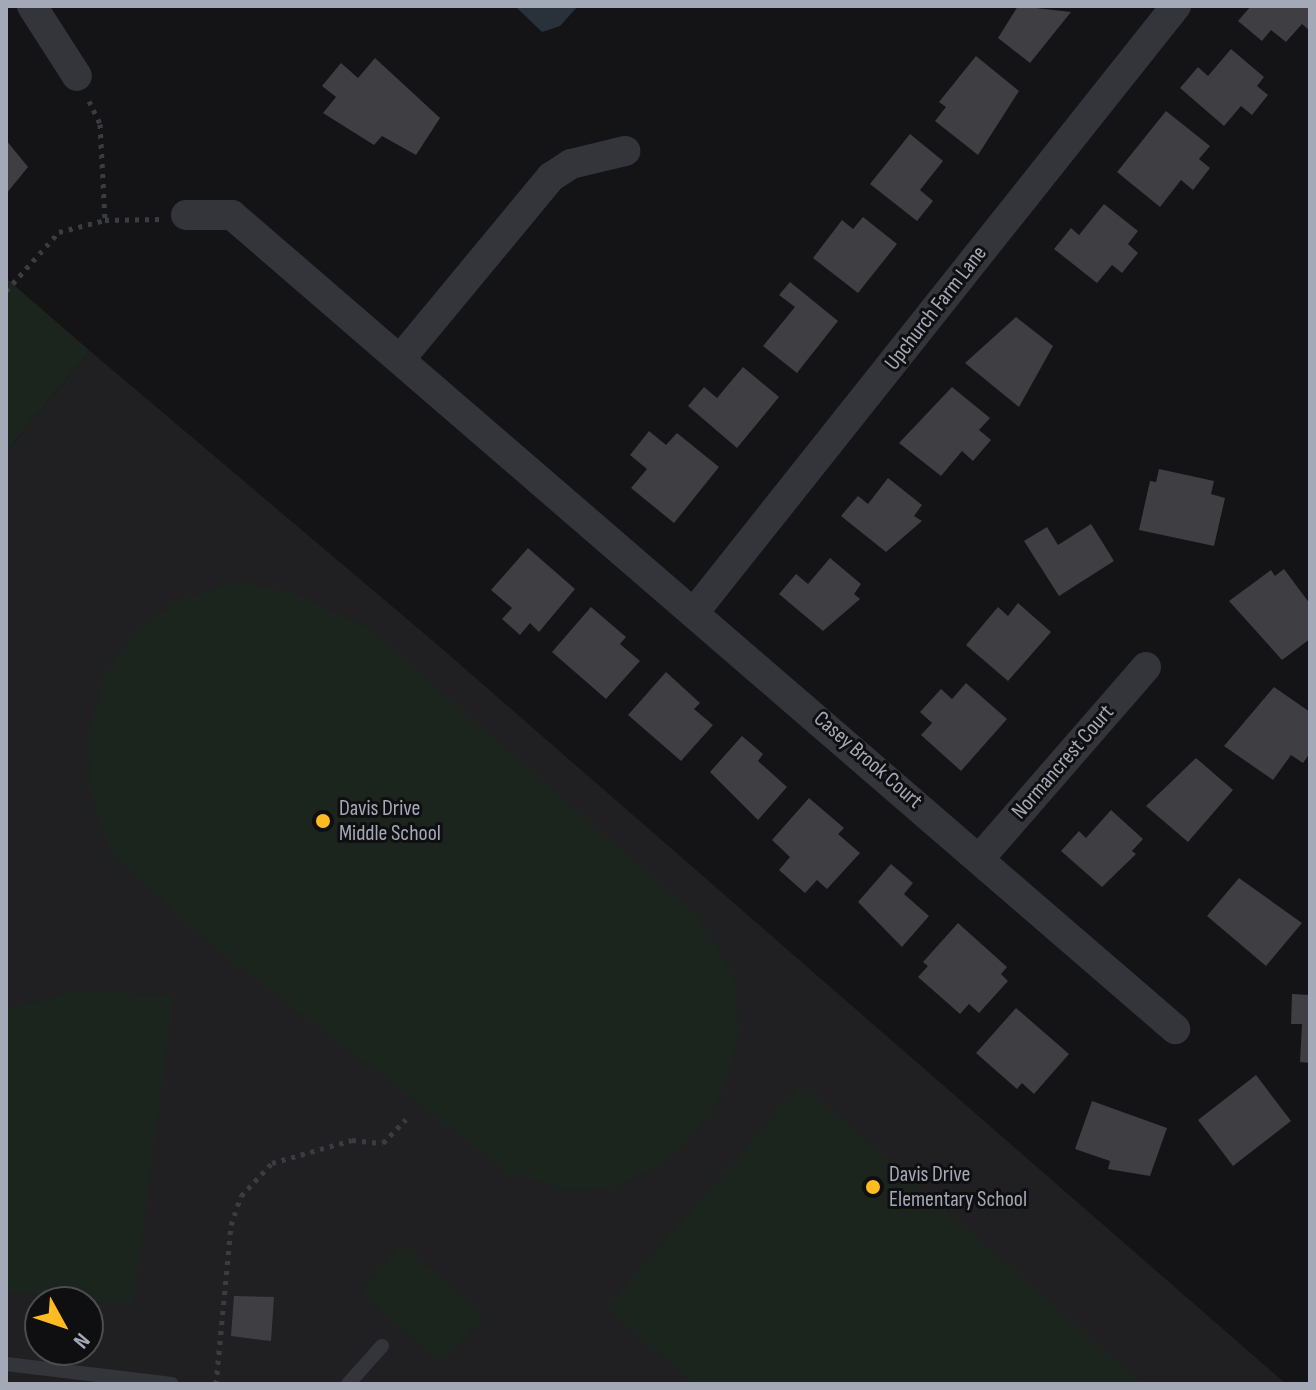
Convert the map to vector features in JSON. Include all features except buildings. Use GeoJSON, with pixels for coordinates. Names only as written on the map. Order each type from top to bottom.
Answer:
{"type":"FeatureCollection","features":[{"type":"Feature","properties":{"kind":"street"},"geometry":{"type":"LineString","coordinates":[[32,6],[77,76]]}},
{"type":"Feature","properties":{"kind":"street","name":"Upchurch Farm Lane"},"geometry":{"type":"LineString","coordinates":[[696,610],[1176,6]]}},
{"type":"Feature","properties":{"kind":"street"},"geometry":{"type":"LineString","coordinates":[[402,357],[551,177],[571,164],[625,151]]}},
{"type":"Feature","properties":{"kind":"street","name":"Casey Brook Court"},"geometry":{"type":"LineString","coordinates":[[186,215],[232,215],[696,610],[1175,1029]]}},
{"type":"Feature","properties":{"kind":"street","name":"Normancrest Court"},"geometry":{"type":"LineString","coordinates":[[980,858],[1146,667]]}},
{"type":"Feature","properties":{"kind":"lane"},"geometry":{"type":"LineString","coordinates":[[348,1384],[382,1346]]}},
{"type":"Feature","properties":{"kind":"lane"},"geometry":{"type":"LineString","coordinates":[[6,1364],[172,1384]]}},
{"type":"Feature","properties":{"kind":"path"},"geometry":{"type":"LineString","coordinates":[[77,76],[100,124],[105,220]]}},
{"type":"Feature","properties":{"kind":"path"},"geometry":{"type":"LineString","coordinates":[[6,291],[52,237],[105,220],[131,224],[186,215]]}},
{"type":"Feature","properties":{"kind":"path"},"geometry":{"type":"LineString","coordinates":[[216,1384],[231,1225],[241,1196],[272,1163],[341,1142],[383,1143],[406,1119]]}},
{"type":"Feature","properties":{"kind":"shaded area"},"geometry":{"type":"Polygon","coordinates":[[[515,6],[578,6],[560,26],[542,32],[515,6]]]}},
{"type":"Feature","properties":{"kind":"shaded area"},"geometry":{"type":"Polygon","coordinates":[[[6,278],[90,351],[6,452],[6,278]]]}},
{"type":"Feature","properties":{"kind":"shaded area","name":"Davis Drive Middle School"},"geometry":{"type":"Polygon","coordinates":[[[90,351],[433,641],[1286,1384],[6,1384],[6,452],[90,351]]]}},
{"type":"Feature","properties":{"kind":"shaded area"},"geometry":{"type":"Polygon","coordinates":[[[237,583],[292,592],[367,627],[697,916],[735,979],[739,1034],[722,1094],[697,1131],[664,1164],[619,1186],[572,1191],[510,1173],[207,941],[110,853],[84,775],[90,783],[88,732],[104,674],[137,630],[180,599],[237,583]]]}},
{"type":"Feature","properties":{"kind":"shaded area"},"geometry":{"type":"Polygon","coordinates":[[[77,991],[174,995],[133,1306],[104,1303],[104,1286],[24,1286],[24,1293],[6,1291],[6,1009],[77,991]]]}},
{"type":"Feature","properties":{"kind":"shaded area"},"geometry":{"type":"Polygon","coordinates":[[[802,1084],[1143,1384],[694,1384],[606,1307],[802,1084]]]}},
{"type":"Feature","properties":{"kind":"shaded area"},"geometry":{"type":"Polygon","coordinates":[[[402,1244],[484,1315],[442,1363],[359,1292],[402,1244]]]}},
{"type":"Feature","properties":{"kind":"place","name":"Davis Drive Middle School"},"geometry":{"type":"Point","coordinates":[323,821]}},
{"type":"Feature","properties":{"kind":"place","name":"Davis Drive Elementary School"},"geometry":{"type":"Point","coordinates":[873,1187]}}]}
